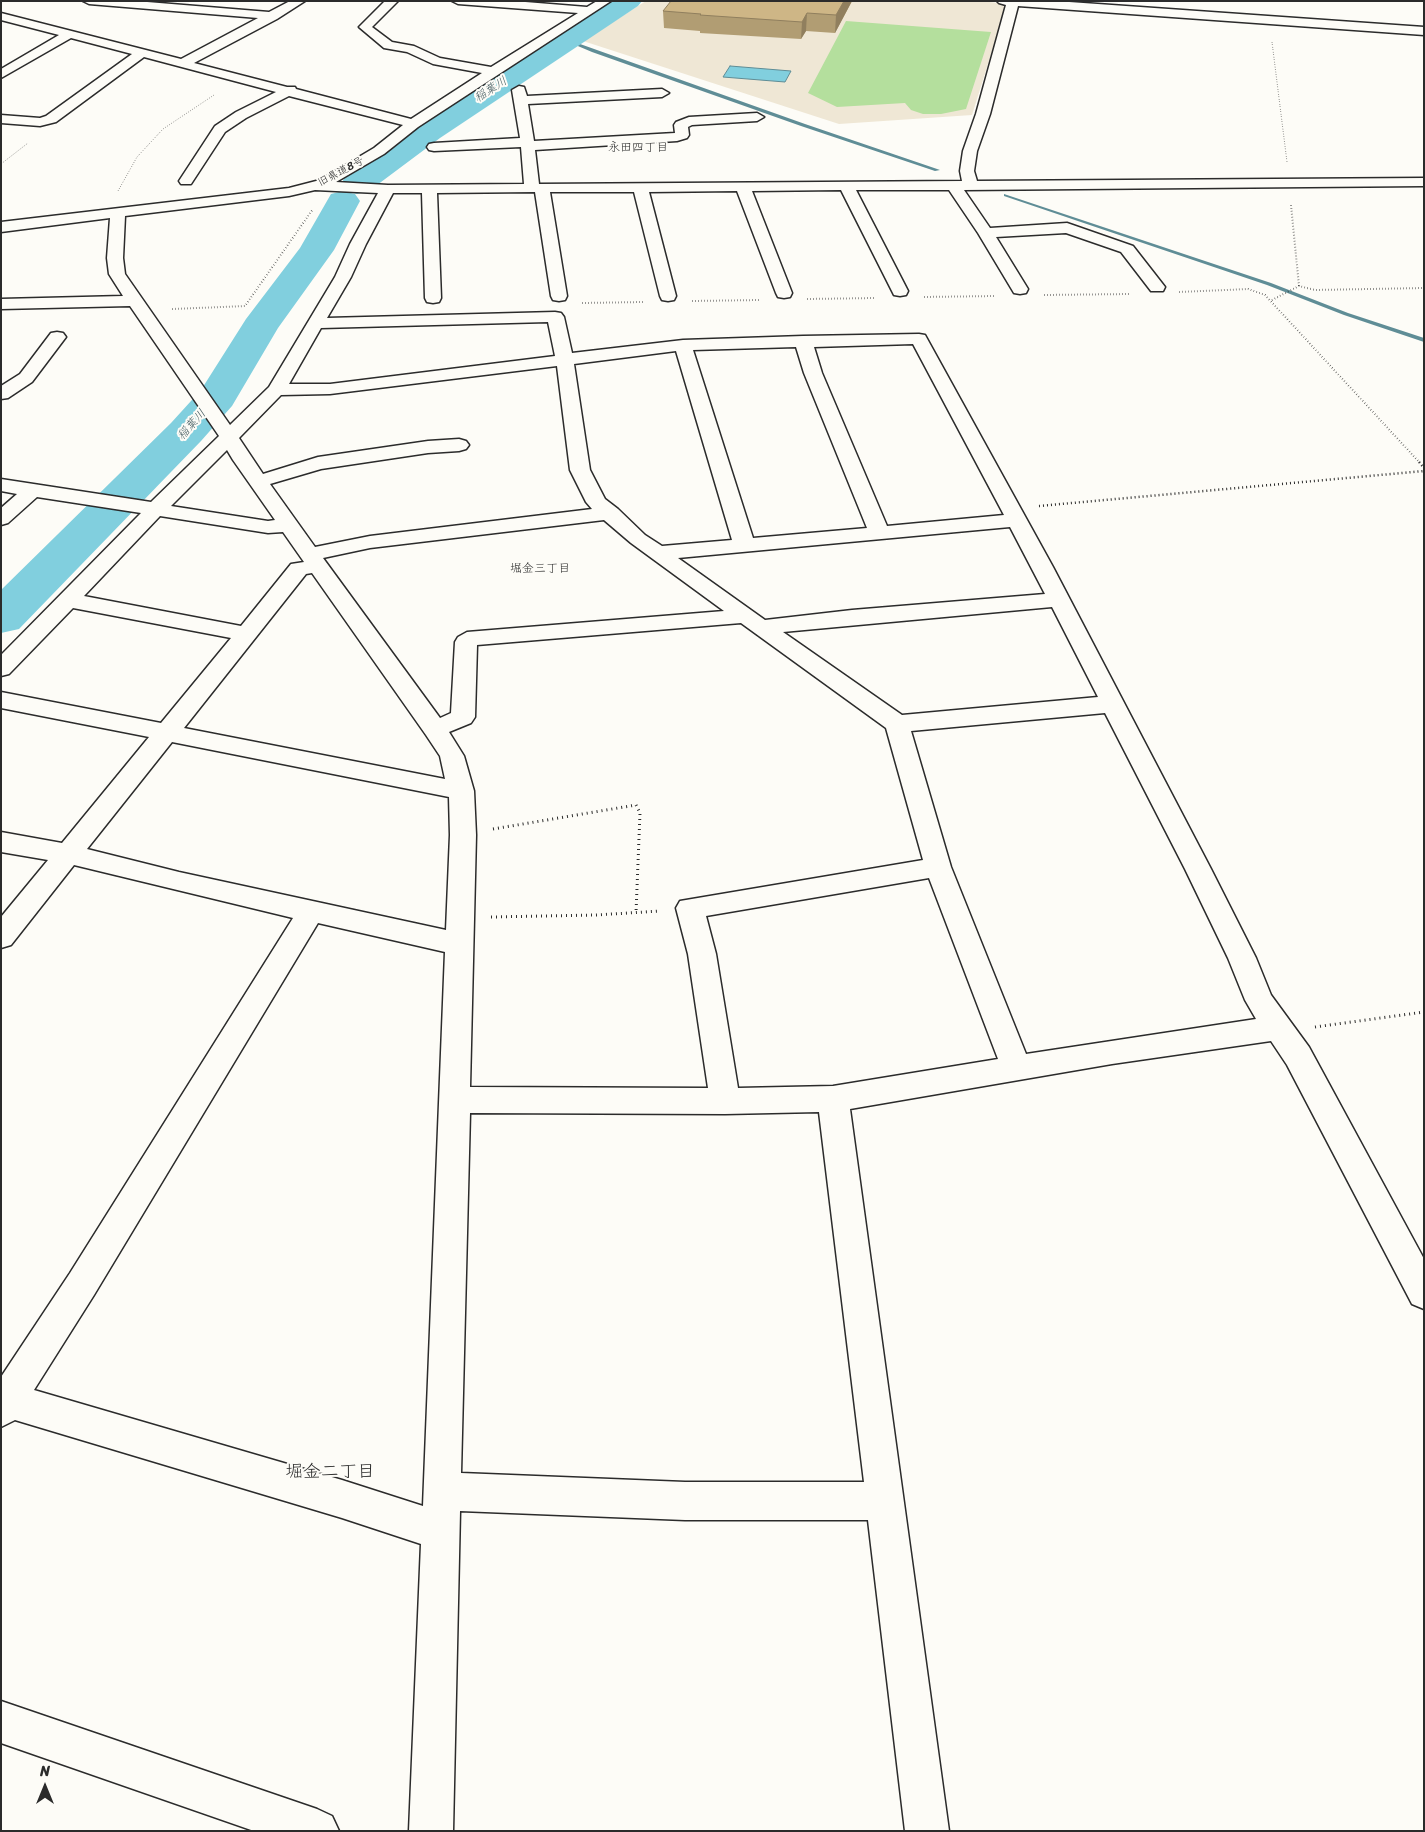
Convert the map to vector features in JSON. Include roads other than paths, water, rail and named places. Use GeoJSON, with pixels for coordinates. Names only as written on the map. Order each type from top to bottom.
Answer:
{"type":"FeatureCollection","features":[{"type":"Feature","properties":{"kind":"street"},"geometry":{"type":"LineString","coordinates":[[89,1],[273,16]]}},
{"type":"Feature","properties":{"kind":"street"},"geometry":{"type":"LineString","coordinates":[[184,63],[299,1]]}},
{"type":"Feature","properties":{"kind":"street"},"geometry":{"type":"LineString","coordinates":[[392,1],[365,27],[388,45],[410,49],[437,61],[492,72]]}},
{"type":"Feature","properties":{"kind":"street"},"geometry":{"type":"LineString","coordinates":[[458,1],[504,2],[588,11]]}},
{"type":"Feature","properties":{"kind":"street","name":"旧県道8号"},"geometry":{"type":"LineString","coordinates":[[1,227],[113,214],[317,186],[340,175],[379,151],[414,124],[492,72],[532,49],[606,1]]}},
{"type":"Feature","properties":{"kind":"street"},"geometry":{"type":"LineString","coordinates":[[970,184],[967,171],[970,151],[983,114],[998,54],[1008,2],[1424,32]]}},
{"type":"Feature","properties":{"kind":"street"},"geometry":{"type":"LineString","coordinates":[[3,18],[71,33],[414,124]]}},
{"type":"Feature","properties":{"kind":"street"},"geometry":{"type":"LineString","coordinates":[[1,74],[71,33]]}},
{"type":"Feature","properties":{"kind":"street"},"geometry":{"type":"LineString","coordinates":[[532,49],[551,52]]}},
{"type":"Feature","properties":{"kind":"street"},"geometry":{"type":"LineString","coordinates":[[1,119],[40,122],[51,119],[143,52]]}},
{"type":"Feature","properties":{"kind":"street"},"geometry":{"type":"LineString","coordinates":[[186,181],[220,130],[241,115],[290,90]]}},
{"type":"Feature","properties":{"kind":"street"},"geometry":{"type":"LineString","coordinates":[[558,296],[520,95],[662,93]]}},
{"type":"Feature","properties":{"kind":"street"},"geometry":{"type":"LineString","coordinates":[[434,148],[677,137],[682,135],[681,125],[689,121],[757,117]]}},
{"type":"Feature","properties":{"kind":"street"},"geometry":{"type":"LineString","coordinates":[[317,186],[388,189],[1424,182]]}},
{"type":"Feature","properties":{"kind":"street"},"geometry":{"type":"LineString","coordinates":[[846,185],[900,290]]}},
{"type":"Feature","properties":{"kind":"street"},"geometry":{"type":"LineString","coordinates":[[953,185],[986,233],[1020,289]]}},
{"type":"Feature","properties":{"kind":"street"},"geometry":{"type":"LineString","coordinates":[[743,186],[784,293]]}},
{"type":"Feature","properties":{"kind":"street"},"geometry":{"type":"LineString","coordinates":[[640,187],[668,296]]}},
{"type":"Feature","properties":{"kind":"street"},"geometry":{"type":"LineString","coordinates":[[429,188],[433,298]]}},
{"type":"Feature","properties":{"kind":"street"},"geometry":{"type":"LineString","coordinates":[[1,669],[156,509],[223,428],[276,390],[343,277],[358,244],[388,189]]}},
{"type":"Feature","properties":{"kind":"street"},"geometry":{"type":"LineString","coordinates":[[113,214],[117,274],[314,561],[435,729],[452,756],[461,791],[463,835],[431,1831]]}},
{"type":"Feature","properties":{"kind":"street"},"geometry":{"type":"LineString","coordinates":[[986,233],[1068,228],[1127,248],[1158,287]]}},
{"type":"Feature","properties":{"kind":"street"},"geometry":{"type":"LineString","coordinates":[[1,304],[138,306]]}},
{"type":"Feature","properties":{"kind":"street"},"geometry":{"type":"LineString","coordinates":[[316,323],[555,317],[565,361],[580,470],[596,502],[611,513],[638,539],[897,724],[938,867],[1016,1069]]}},
{"type":"Feature","properties":{"kind":"street"},"geometry":{"type":"LineString","coordinates":[[6,390],[26,378],[56,336]]}},
{"type":"Feature","properties":{"kind":"street"},"geometry":{"type":"LineString","coordinates":[[276,390],[330,389],[491,367],[565,361],[646,348],[683,345],[919,339],[1014,514],[1198,869],[1242,958],[1259,1000],[1298,1056],[1424,1293]]}},
{"type":"Feature","properties":{"kind":"street"},"geometry":{"type":"LineString","coordinates":[[803,341],[813,373],[879,532]]}},
{"type":"Feature","properties":{"kind":"street"},"geometry":{"type":"LineString","coordinates":[[683,345],[744,544]]}},
{"type":"Feature","properties":{"kind":"street"},"geometry":{"type":"LineString","coordinates":[[259,481],[318,463],[428,447],[460,445]]}},
{"type":"Feature","properties":{"kind":"street"},"geometry":{"type":"LineString","coordinates":[[1,485],[268,527],[289,525]]}},
{"type":"Feature","properties":{"kind":"street"},"geometry":{"type":"LineString","coordinates":[[1,519],[33,490]]}},
{"type":"Feature","properties":{"kind":"street"},"geometry":{"type":"LineString","coordinates":[[1,937],[299,569],[314,561],[370,542],[611,513]]}},
{"type":"Feature","properties":{"kind":"street"},"geometry":{"type":"LineString","coordinates":[[658,553],[879,532],[1014,514]]}},
{"type":"Feature","properties":{"kind":"street"},"geometry":{"type":"LineString","coordinates":[[68,600],[246,634]]}},
{"type":"Feature","properties":{"kind":"street"},"geometry":{"type":"LineString","coordinates":[[435,729],[463,717],[466,642],[475,637],[754,622],[1058,600]]}},
{"type":"Feature","properties":{"kind":"street"},"geometry":{"type":"LineString","coordinates":[[1,700],[461,791]]}},
{"type":"Feature","properties":{"kind":"street"},"geometry":{"type":"LineString","coordinates":[[897,724],[1112,704]]}},
{"type":"Feature","properties":{"kind":"street"},"geometry":{"type":"LineString","coordinates":[[1,842],[67,854],[311,912],[459,931]]}},
{"type":"Feature","properties":{"kind":"street"},"geometry":{"type":"LineString","coordinates":[[725,1101],[702,954],[690,908],[938,867]]}},
{"type":"Feature","properties":{"kind":"street"},"geometry":{"type":"LineString","coordinates":[[311,912],[87,1276],[3,1402],[306,1488],[441,1531]]}},
{"type":"Feature","properties":{"kind":"street"},"geometry":{"type":"LineString","coordinates":[[453,1100],[725,1101],[833,1099],[1122,1050],[1277,1028]]}},
{"type":"Feature","properties":{"kind":"street"},"geometry":{"type":"LineString","coordinates":[[833,1099],[927,1831]]}},
{"type":"Feature","properties":{"kind":"street"},"geometry":{"type":"LineString","coordinates":[[442,1491],[685,1501],[885,1501]]}},
{"type":"Feature","properties":{"kind":"street"},"geometry":{"type":"LineString","coordinates":[[1,1722],[317,1831]]}},
{"type":"Feature","properties":{"kind":"water"},"geometry":{"type":"Polygon","coordinates":[[[730,66],[791,71],[785,82],[723,77],[730,66]]]}},
{"type":"Feature","properties":{"kind":"waterway","name":"稲葉川"},"geometry":{"type":"LineString","coordinates":[[357,184],[429,131],[629,1]]}},
{"type":"Feature","properties":{"kind":"waterway"},"geometry":{"type":"LineString","coordinates":[[568,40],[594,51],[803,125],[937,170]]}},
{"type":"Feature","properties":{"kind":"waterway"},"geometry":{"type":"LineString","coordinates":[[1006,195],[1269,284],[1346,314],[1424,340]]}},
{"type":"Feature","properties":{"kind":"waterway","name":"稲葉川"},"geometry":{"type":"LineString","coordinates":[[1,618],[186,432],[217,397],[260,327],[316,250],[343,201]]}},
{"type":"Feature","properties":{"kind":"district","name":"永田四丁目"},"geometry":{"type":"Point","coordinates":[638,148]}},
{"type":"Feature","properties":{"kind":"district","name":"堀金三丁目"},"geometry":{"type":"Point","coordinates":[540,569]}},
{"type":"Feature","properties":{"kind":"district","name":"堀金二丁目"},"geometry":{"type":"Point","coordinates":[330,1472]}}]}
